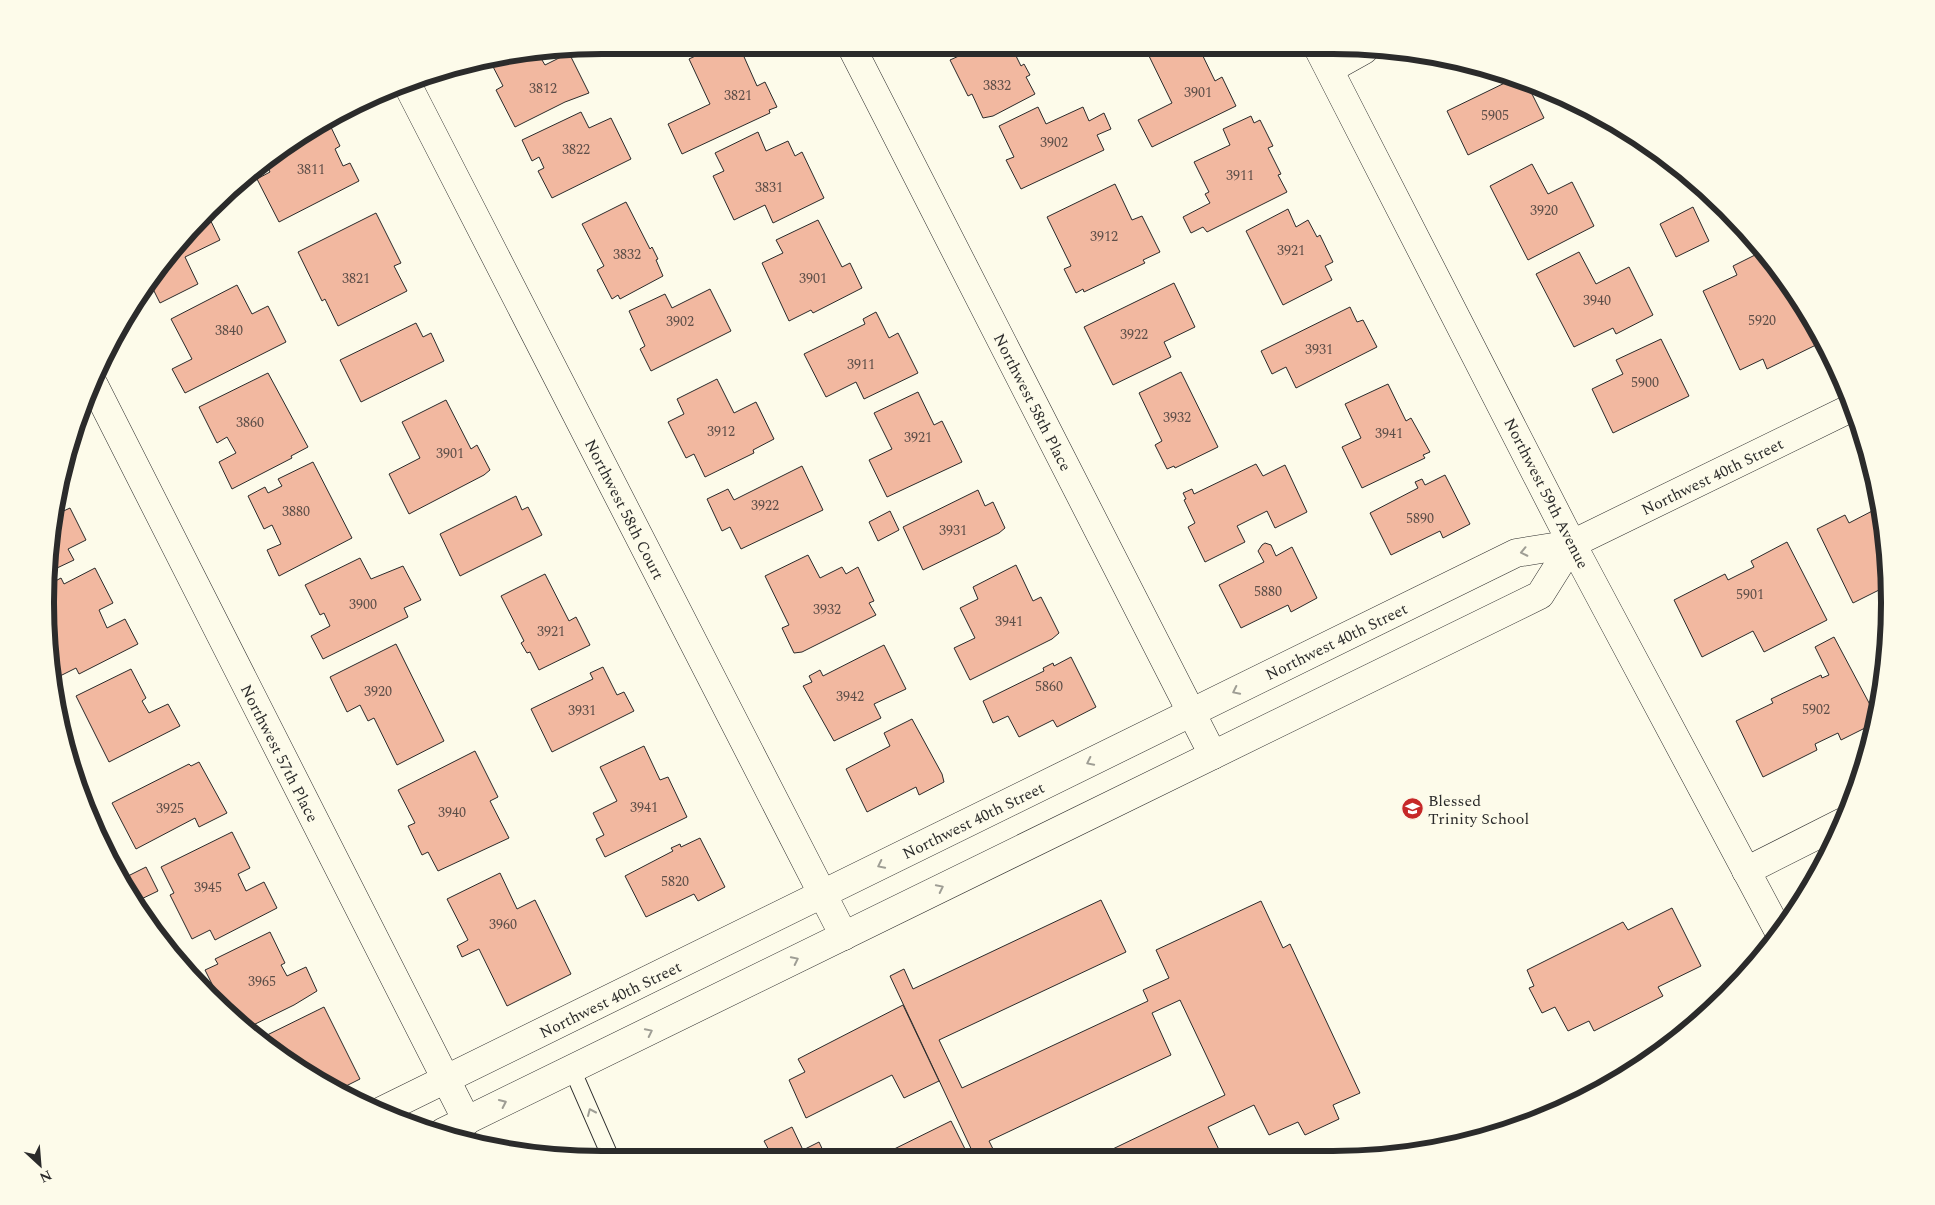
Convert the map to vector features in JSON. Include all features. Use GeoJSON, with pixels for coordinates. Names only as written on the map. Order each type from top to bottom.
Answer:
{"type":"FeatureCollection","features":[{"type":"Feature","properties":{"kind":"street","name":"Northwest 58th Place"},"geometry":{"type":"LineString","coordinates":[[855,54],[1213,755]]}},
{"type":"Feature","properties":{"kind":"street"},"geometry":{"type":"LineString","coordinates":[[1324,60],[1346,54]]}},
{"type":"Feature","properties":{"kind":"street","name":"Northwest 59th Avenue"},"geometry":{"type":"LineString","coordinates":[[1324,60],[1572,544],[1776,926]]}},
{"type":"Feature","properties":{"kind":"street","name":"Northwest 58th Court"},"geometry":{"type":"LineString","coordinates":[[410,89],[844,936]]}},
{"type":"Feature","properties":{"kind":"street","name":"Northwest 57th Place"},"geometry":{"type":"LineString","coordinates":[[97,391],[446,1079],[455,1126]]}},
{"type":"Feature","properties":{"kind":"street","name":"Northwest 40th Street"},"geometry":{"type":"LineString","coordinates":[[389,1107],[1516,553],[1572,544],[1846,410]]}},
{"type":"Feature","properties":{"kind":"street"},"geometry":{"type":"LineString","coordinates":[[455,1126],[1540,594],[1572,544]]}},
{"type":"Feature","properties":{"kind":"street"},"geometry":{"type":"LineString","coordinates":[[1746,871],[1833,827]]}},
{"type":"Feature","properties":{"kind":"lane"},"geometry":{"type":"LineString","coordinates":[[572,1069],[608,1151]]}},
{"type":"Feature","properties":{"kind":"building"},"geometry":{"type":"Polygon","coordinates":[[[700,54],[743,54],[757,86],[765,82],[777,107],[769,110],[770,113],[682,154],[668,124],[710,104],[689,59],[700,54]]]}},
{"type":"Feature","properties":{"kind":"building"},"geometry":{"type":"Polygon","coordinates":[[[1015,54],[1021,66],[1024,64],[1030,75],[1026,77],[1035,94],[993,116],[983,118],[972,94],[968,96],[950,60],[961,55],[1015,54]]]}},
{"type":"Feature","properties":{"kind":"building"},"geometry":{"type":"Polygon","coordinates":[[[1153,54],[1202,54],[1215,81],[1222,77],[1236,106],[1152,147],[1138,120],[1172,103],[1149,56],[1153,54]]]}},
{"type":"Feature","properties":{"kind":"building"},"geometry":{"type":"Polygon","coordinates":[[[565,55],[570,55],[589,93],[565,102],[515,127],[496,90],[503,86],[492,65],[540,57],[545,65],[565,55]]]}},
{"type":"Feature","properties":{"kind":"building"},"geometry":{"type":"Polygon","coordinates":[[[1506,82],[1531,92],[1544,118],[1468,155],[1447,111],[1506,82]]]}},
{"type":"Feature","properties":{"kind":"building"},"geometry":{"type":"Polygon","coordinates":[[[1038,107],[1046,124],[1083,107],[1089,121],[1104,113],[1111,129],[1097,135],[1104,150],[1021,189],[1006,160],[1014,157],[999,126],[1038,107]]]}},
{"type":"Feature","properties":{"kind":"building"},"geometry":{"type":"Polygon","coordinates":[[[581,112],[589,128],[611,118],[631,159],[552,198],[538,171],[544,168],[539,157],[532,161],[522,140],[581,112]]]}},
{"type":"Feature","properties":{"kind":"building"},"geometry":{"type":"Polygon","coordinates":[[[1251,116],[1254,123],[1260,120],[1273,146],[1268,148],[1281,174],[1278,175],[1287,192],[1207,232],[1203,227],[1191,233],[1183,217],[1210,203],[1205,194],[1209,192],[1194,162],[1230,145],[1223,129],[1251,116]]]}},
{"type":"Feature","properties":{"kind":"building"},"geometry":{"type":"Polygon","coordinates":[[[330,126],[340,146],[335,149],[343,166],[350,163],[359,181],[279,222],[257,179],[270,172],[268,167],[330,126]]]}},
{"type":"Feature","properties":{"kind":"building"},"geometry":{"type":"Polygon","coordinates":[[[758,132],[766,151],[788,141],[795,156],[802,152],[824,198],[773,223],[765,205],[734,220],[713,176],[724,171],[715,153],[758,132]]]}},
{"type":"Feature","properties":{"kind":"building"},"geometry":{"type":"Polygon","coordinates":[[[1532,164],[1548,194],[1572,182],[1594,226],[1528,260],[1490,186],[1532,164]]]}},
{"type":"Feature","properties":{"kind":"building"},"geometry":{"type":"Polygon","coordinates":[[[1115,184],[1132,220],[1142,216],[1160,252],[1143,260],[1145,263],[1084,292],[1083,289],[1076,293],[1064,269],[1071,266],[1047,217],[1115,184]]]}},
{"type":"Feature","properties":{"kind":"building"},"geometry":{"type":"Polygon","coordinates":[[[626,202],[650,249],[652,247],[658,259],[656,260],[663,276],[620,299],[618,295],[612,299],[597,270],[604,266],[582,224],[626,202]]]}},
{"type":"Feature","properties":{"kind":"building"},"geometry":{"type":"Polygon","coordinates":[[[1693,207],[1709,241],[1676,257],[1660,224],[1693,207]]]}},
{"type":"Feature","properties":{"kind":"building"},"geometry":{"type":"Polygon","coordinates":[[[1288,209],[1296,227],[1308,220],[1317,237],[1320,235],[1333,262],[1325,266],[1332,280],[1283,305],[1246,231],[1288,209]]]}},
{"type":"Feature","properties":{"kind":"building"},"geometry":{"type":"Polygon","coordinates":[[[376,213],[401,263],[394,266],[407,291],[338,326],[325,299],[322,301],[298,252],[376,213]]]}},
{"type":"Feature","properties":{"kind":"building"},"geometry":{"type":"Polygon","coordinates":[[[210,219],[220,240],[185,257],[198,284],[160,303],[153,288],[167,268],[210,219]]]}},
{"type":"Feature","properties":{"kind":"building"},"geometry":{"type":"Polygon","coordinates":[[[818,220],[842,267],[850,263],[862,288],[813,313],[811,310],[789,321],[762,263],[783,253],[776,240],[818,220]]]}},
{"type":"Feature","properties":{"kind":"building"},"geometry":{"type":"Polygon","coordinates":[[[1579,252],[1596,284],[1629,267],[1653,315],[1616,334],[1613,328],[1574,347],[1536,274],[1579,252]]]}},
{"type":"Feature","properties":{"kind":"building"},"geometry":{"type":"Polygon","coordinates":[[[1756,254],[1789,298],[1817,345],[1767,369],[1763,359],[1740,370],[1703,291],[1737,275],[1733,266],[1756,254]]]}},
{"type":"Feature","properties":{"kind":"building"},"geometry":{"type":"Polygon","coordinates":[[[1174,283],[1195,327],[1164,342],[1171,357],[1113,385],[1084,327],[1174,283]]]}},
{"type":"Feature","properties":{"kind":"building"},"geometry":{"type":"Polygon","coordinates":[[[237,285],[252,314],[268,306],[286,342],[185,393],[172,369],[192,359],[171,319],[237,285]]]}},
{"type":"Feature","properties":{"kind":"building"},"geometry":{"type":"Polygon","coordinates":[[[710,289],[731,331],[651,371],[640,349],[645,346],[629,311],[665,294],[672,308],[710,289]]]}},
{"type":"Feature","properties":{"kind":"building"},"geometry":{"type":"Polygon","coordinates":[[[1350,307],[1357,322],[1363,320],[1377,347],[1296,388],[1286,367],[1272,374],[1261,351],[1350,307]]]}},
{"type":"Feature","properties":{"kind":"building"},"geometry":{"type":"Polygon","coordinates":[[[876,312],[889,338],[898,333],[918,373],[864,399],[856,382],[826,397],[804,354],[865,324],[863,319],[876,312]]]}},
{"type":"Feature","properties":{"kind":"building"},"geometry":{"type":"Polygon","coordinates":[[[416,323],[423,337],[431,333],[444,361],[361,402],[340,360],[416,323]]]}},
{"type":"Feature","properties":{"kind":"building"},"geometry":{"type":"Polygon","coordinates":[[[1661,339],[1689,396],[1613,433],[1592,389],[1623,374],[1616,360],[1661,339]]]}},
{"type":"Feature","properties":{"kind":"building"},"geometry":{"type":"Polygon","coordinates":[[[1181,372],[1218,447],[1175,468],[1174,466],[1167,469],[1155,445],[1162,441],[1139,393],[1181,372]]]}},
{"type":"Feature","properties":{"kind":"building"},"geometry":{"type":"Polygon","coordinates":[[[268,373],[308,447],[291,456],[292,458],[232,489],[219,462],[236,453],[227,437],[217,443],[199,407],[268,373]]]}},
{"type":"Feature","properties":{"kind":"building"},"geometry":{"type":"Polygon","coordinates":[[[717,379],[734,413],[756,402],[774,439],[753,450],[754,453],[705,477],[694,454],[686,458],[668,422],[684,414],[677,399],[717,379]]]}},
{"type":"Feature","properties":{"kind":"building"},"geometry":{"type":"Polygon","coordinates":[[[1388,384],[1406,421],[1411,418],[1430,452],[1423,455],[1425,458],[1362,488],[1342,447],[1361,438],[1345,404],[1388,384]]]}},
{"type":"Feature","properties":{"kind":"building"},"geometry":{"type":"Polygon","coordinates":[[[918,392],[934,425],[942,421],[962,462],[887,497],[869,460],[892,449],[874,413],[918,392]]]}},
{"type":"Feature","properties":{"kind":"building"},"geometry":{"type":"Polygon","coordinates":[[[446,400],[471,449],[477,445],[490,470],[484,475],[409,514],[389,474],[420,458],[402,422],[446,400]]]}},
{"type":"Feature","properties":{"kind":"building"},"geometry":{"type":"Polygon","coordinates":[[[313,462],[352,538],[279,576],[267,550],[281,544],[272,525],[264,529],[248,496],[265,487],[268,493],[282,486],[278,479],[313,462]]]}},
{"type":"Feature","properties":{"kind":"building"},"geometry":{"type":"Polygon","coordinates":[[[1256,464],[1263,476],[1285,465],[1307,512],[1275,528],[1267,511],[1237,526],[1245,542],[1205,562],[1188,527],[1195,523],[1184,500],[1186,499],[1183,493],[1192,489],[1194,494],[1256,464]]]}},
{"type":"Feature","properties":{"kind":"building"},"geometry":{"type":"Polygon","coordinates":[[[802,466],[823,510],[741,549],[730,527],[722,531],[707,499],[728,489],[734,500],[802,466]]]}},
{"type":"Feature","properties":{"kind":"building"},"geometry":{"type":"Polygon","coordinates":[[[1445,475],[1470,524],[1443,538],[1440,531],[1391,555],[1370,513],[1418,488],[1415,482],[1422,479],[1425,485],[1445,475]]]}},
{"type":"Feature","properties":{"kind":"building"},"geometry":{"type":"Polygon","coordinates":[[[978,490],[985,506],[993,502],[1005,528],[999,533],[923,570],[903,527],[978,490]]]}},
{"type":"Feature","properties":{"kind":"building"},"geometry":{"type":"Polygon","coordinates":[[[516,496],[522,510],[528,507],[542,535],[460,576],[440,534],[516,496]]]}},
{"type":"Feature","properties":{"kind":"building"},"geometry":{"type":"Polygon","coordinates":[[[70,508],[86,540],[68,549],[74,560],[57,568],[55,564],[61,512],[70,508]]]}},
{"type":"Feature","properties":{"kind":"building"},"geometry":{"type":"Polygon","coordinates":[[[1874,510],[1880,567],[1881,589],[1853,603],[1817,529],[1845,515],[1849,523],[1874,510]]]}},
{"type":"Feature","properties":{"kind":"building"},"geometry":{"type":"Polygon","coordinates":[[[890,511],[899,530],[878,541],[869,522],[890,511]]]}},
{"type":"Feature","properties":{"kind":"building"},"geometry":{"type":"Polygon","coordinates":[[[1787,542],[1827,620],[1764,652],[1753,631],[1702,657],[1674,600],[1725,574],[1728,580],[1754,567],[1751,561],[1787,542]]]}},
{"type":"Feature","properties":{"kind":"building"},"geometry":{"type":"Polygon","coordinates":[[[1265,543],[1271,545],[1276,556],[1292,547],[1317,598],[1291,612],[1288,605],[1241,628],[1219,585],[1264,562],[1258,551],[1265,543]]]}},
{"type":"Feature","properties":{"kind":"building"},"geometry":{"type":"Polygon","coordinates":[[[808,555],[820,578],[842,567],[846,574],[858,567],[874,601],[869,603],[876,615],[802,652],[794,653],[782,628],[789,625],[765,576],[808,555]]]}},
{"type":"Feature","properties":{"kind":"building"},"geometry":{"type":"Polygon","coordinates":[[[360,558],[371,579],[403,566],[421,600],[404,608],[408,617],[323,659],[311,636],[330,626],[324,613],[320,615],[305,585],[360,558]]]}},
{"type":"Feature","properties":{"kind":"building"},"geometry":{"type":"Polygon","coordinates":[[[1016,565],[1033,601],[1041,597],[1059,633],[1052,639],[970,680],[954,648],[975,638],[960,608],[978,599],[973,587],[1016,565]]]}},
{"type":"Feature","properties":{"kind":"building"},"geometry":{"type":"Polygon","coordinates":[[[95,568],[113,603],[99,610],[107,628],[125,619],[138,644],[79,674],[76,668],[58,677],[55,638],[55,581],[61,578],[64,584],[95,568]]]}},
{"type":"Feature","properties":{"kind":"building"},"geometry":{"type":"Polygon","coordinates":[[[545,574],[569,621],[576,617],[590,645],[539,670],[530,652],[527,653],[521,643],[524,641],[501,596],[545,574]]]}},
{"type":"Feature","properties":{"kind":"building"},"geometry":{"type":"Polygon","coordinates":[[[1834,637],[1871,707],[1867,727],[1841,740],[1838,733],[1815,744],[1817,750],[1763,777],[1736,721],[1773,703],[1771,699],[1821,675],[1822,678],[1829,675],[1815,647],[1834,637]]]}},
{"type":"Feature","properties":{"kind":"building"},"geometry":{"type":"Polygon","coordinates":[[[396,644],[444,741],[397,765],[374,718],[368,721],[360,705],[347,712],[330,677],[396,644]]]}},
{"type":"Feature","properties":{"kind":"building"},"geometry":{"type":"Polygon","coordinates":[[[884,645],[906,689],[874,704],[881,718],[834,741],[803,686],[812,682],[809,676],[820,670],[823,676],[884,645]]]}},
{"type":"Feature","properties":{"kind":"building"},"geometry":{"type":"Polygon","coordinates":[[[1071,657],[1096,707],[1057,727],[1053,720],[1019,737],[1008,716],[993,723],[983,701],[1044,671],[1043,668],[1053,663],[1054,666],[1071,657]]]}},
{"type":"Feature","properties":{"kind":"building"},"geometry":{"type":"Polygon","coordinates":[[[603,667],[617,695],[624,692],[634,711],[552,752],[531,709],[593,679],[590,673],[603,667]]]}},
{"type":"Feature","properties":{"kind":"building"},"geometry":{"type":"Polygon","coordinates":[[[131,669],[146,698],[142,701],[149,713],[168,704],[180,726],[109,762],[76,696],[131,669]]]}},
{"type":"Feature","properties":{"kind":"building"},"geometry":{"type":"Polygon","coordinates":[[[912,719],[942,774],[944,782],[919,795],[916,787],[867,812],[846,769],[890,746],[884,733],[912,719]]]}},
{"type":"Feature","properties":{"kind":"building"},"geometry":{"type":"Polygon","coordinates":[[[644,746],[660,780],[668,777],[687,817],[605,857],[596,839],[604,835],[593,813],[617,801],[600,767],[644,746]]]}},
{"type":"Feature","properties":{"kind":"building"},"geometry":{"type":"Polygon","coordinates":[[[475,751],[498,797],[490,801],[509,838],[438,871],[428,852],[422,855],[408,826],[415,823],[398,790],[475,751]]]}},
{"type":"Feature","properties":{"kind":"building"},"geometry":{"type":"Polygon","coordinates":[[[199,762],[227,813],[199,827],[195,818],[136,849],[112,803],[189,764],[191,766],[199,762]]]}},
{"type":"Feature","properties":{"kind":"building"},"geometry":{"type":"Polygon","coordinates":[[[232,832],[250,868],[238,874],[246,891],[264,882],[277,908],[215,940],[210,930],[192,939],[170,895],[174,893],[161,867],[232,832]]]}},
{"type":"Feature","properties":{"kind":"building"},"geometry":{"type":"Polygon","coordinates":[[[700,838],[725,887],[698,901],[694,894],[646,917],[625,876],[673,851],[671,848],[680,844],[681,847],[700,838]]]}},
{"type":"Feature","properties":{"kind":"building"},"geometry":{"type":"Polygon","coordinates":[[[146,867],[158,891],[141,899],[127,877],[146,867]]]}},
{"type":"Feature","properties":{"kind":"building"},"geometry":{"type":"Polygon","coordinates":[[[500,873],[517,909],[535,900],[571,974],[507,1006],[479,949],[462,957],[457,946],[468,940],[447,899],[500,873]]]}},
{"type":"Feature","properties":{"kind":"building"},"geometry":{"type":"Polygon","coordinates":[[[1101,900],[1126,952],[939,1040],[962,1088],[1148,1001],[1143,990],[1169,978],[1156,950],[1261,901],[1283,948],[1290,944],[1360,1093],[1333,1105],[1339,1119],[1305,1135],[1298,1122],[1269,1135],[1254,1105],[1208,1127],[1220,1151],[1109,1151],[1225,1095],[1180,1000],[1152,1013],[1171,1055],[989,1141],[994,1151],[972,1151],[890,976],[904,969],[913,989],[1101,900]]]}},
{"type":"Feature","properties":{"kind":"building"},"geometry":{"type":"Polygon","coordinates":[[[1672,908],[1701,966],[1658,987],[1663,996],[1594,1031],[1589,1021],[1568,1031],[1555,1007],[1542,1013],[1529,988],[1534,986],[1527,970],[1623,922],[1628,930],[1672,908]]]}},
{"type":"Feature","properties":{"kind":"building"},"geometry":{"type":"Polygon","coordinates":[[[270,932],[285,963],[281,965],[287,976],[306,967],[317,991],[294,1005],[253,1025],[211,987],[213,986],[205,970],[218,964],[215,959],[270,932]]]}},
{"type":"Feature","properties":{"kind":"building"},"geometry":{"type":"Polygon","coordinates":[[[903,1005],[939,1081],[904,1098],[892,1075],[806,1118],[789,1080],[805,1072],[798,1059],[903,1005]]]}},
{"type":"Feature","properties":{"kind":"building"},"geometry":{"type":"Polygon","coordinates":[[[324,1007],[360,1079],[344,1087],[298,1059],[265,1036],[324,1007]]]}},
{"type":"Feature","properties":{"kind":"building"},"geometry":{"type":"Polygon","coordinates":[[[951,1121],[966,1151],[890,1151],[951,1121]]]}},
{"type":"Feature","properties":{"kind":"building"},"geometry":{"type":"Polygon","coordinates":[[[792,1127],[803,1150],[819,1142],[823,1151],[769,1151],[764,1141],[792,1127]]]}},
{"type":"Feature","properties":{"kind":"place","name":"Blessed Trinity School"},"geometry":{"type":"Point","coordinates":[1412,809]}}]}
